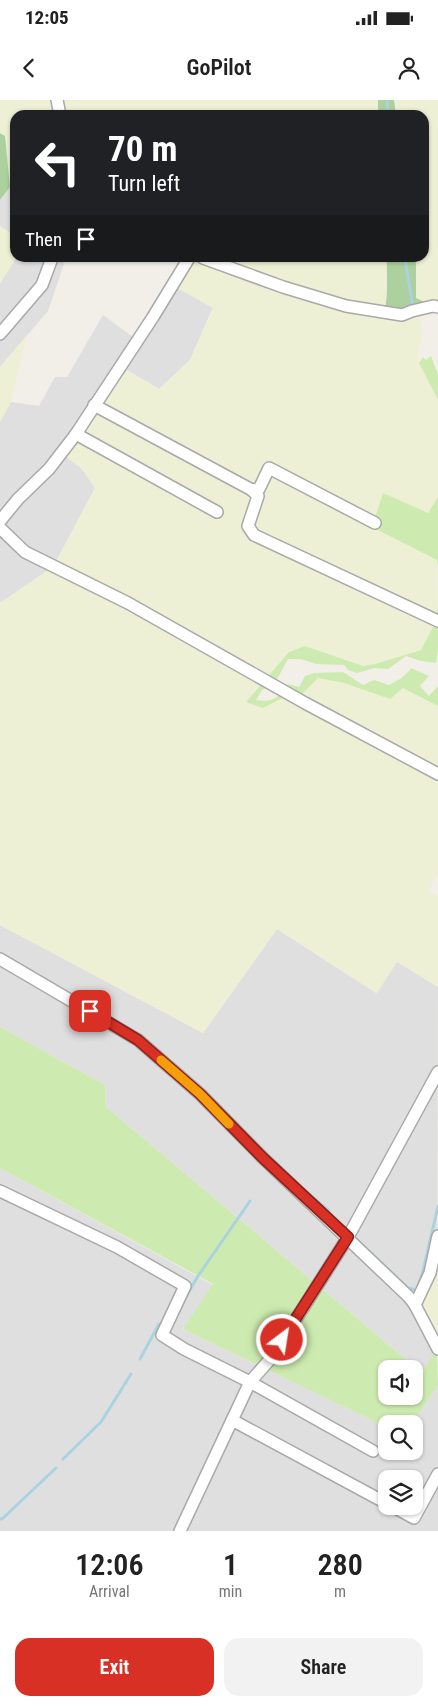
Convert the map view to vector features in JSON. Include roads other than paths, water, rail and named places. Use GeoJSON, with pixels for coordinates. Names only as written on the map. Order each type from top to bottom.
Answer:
{"type":"FeatureCollection","features":[{"type":"Feature","properties":{"kind":"street"},"geometry":{"type":"LineString","coordinates":[[0,334],[42,285],[51,262]]}},
{"type":"Feature","properties":{"kind":"street"},"geometry":{"type":"LineString","coordinates":[[0,521],[18,499],[48,469],[76,434],[153,317],[187,262]]}},
{"type":"Feature","properties":{"kind":"street"},"geometry":{"type":"LineString","coordinates":[[214,262],[283,287],[346,306],[402,316],[412,311],[433,306],[438,307]]}},
{"type":"Feature","properties":{"kind":"street"},"geometry":{"type":"LineString","coordinates":[[94,405],[252,490],[258,496],[248,526],[254,535],[438,621]]}},
{"type":"Feature","properties":{"kind":"street"},"geometry":{"type":"LineString","coordinates":[[76,434],[217,512]]}},
{"type":"Feature","properties":{"kind":"street"},"geometry":{"type":"LineString","coordinates":[[252,490],[259,489],[269,468],[375,523]]}},
{"type":"Feature","properties":{"kind":"street"},"geometry":{"type":"LineString","coordinates":[[0,528],[25,552],[128,603],[305,703],[438,774]]}},
{"type":"Feature","properties":{"kind":"street"},"geometry":{"type":"LineString","coordinates":[[0,959],[138,1040],[200,1094],[263,1158],[409,1297],[438,1348]]}},
{"type":"Feature","properties":{"kind":"street"},"geometry":{"type":"LineString","coordinates":[[180,1531],[250,1382],[272,1357],[348,1237],[438,1072]]}},
{"type":"Feature","properties":{"kind":"street"},"geometry":{"type":"LineString","coordinates":[[0,1191],[117,1247],[185,1286],[162,1335],[184,1349],[250,1382],[373,1451]]}},
{"type":"Feature","properties":{"kind":"street"},"geometry":{"type":"LineString","coordinates":[[415,1306],[430,1273],[438,1236]]}},
{"type":"Feature","properties":{"kind":"street"},"geometry":{"type":"LineString","coordinates":[[232,1420],[378,1499]]}},
{"type":"Feature","properties":{"kind":"street"},"geometry":{"type":"LineString","coordinates":[[423,1502],[438,1474]]}},
{"type":"Feature","properties":{"kind":"waterway"},"geometry":{"type":"LineString","coordinates":[[387,100],[388,110]]}},
{"type":"Feature","properties":{"kind":"waterway"},"geometry":{"type":"LineString","coordinates":[[406,262],[412,303]]}},
{"type":"Feature","properties":{"kind":"waterway"},"geometry":{"type":"LineString","coordinates":[[302,1188],[329,1211]]}},
{"type":"Feature","properties":{"kind":"waterway"},"geometry":{"type":"LineString","coordinates":[[187,1295],[250,1201]]}},
{"type":"Feature","properties":{"kind":"waterway"},"geometry":{"type":"LineString","coordinates":[[355,1238],[408,1288],[417,1290],[438,1206]]}},
{"type":"Feature","properties":{"kind":"waterway"},"geometry":{"type":"LineString","coordinates":[[140,1359],[159,1324]]}},
{"type":"Feature","properties":{"kind":"waterway"},"geometry":{"type":"LineString","coordinates":[[63,1459],[101,1422],[131,1374]]}},
{"type":"Feature","properties":{"kind":"waterway"},"geometry":{"type":"LineString","coordinates":[[0,1519],[56,1468]]}}]}
